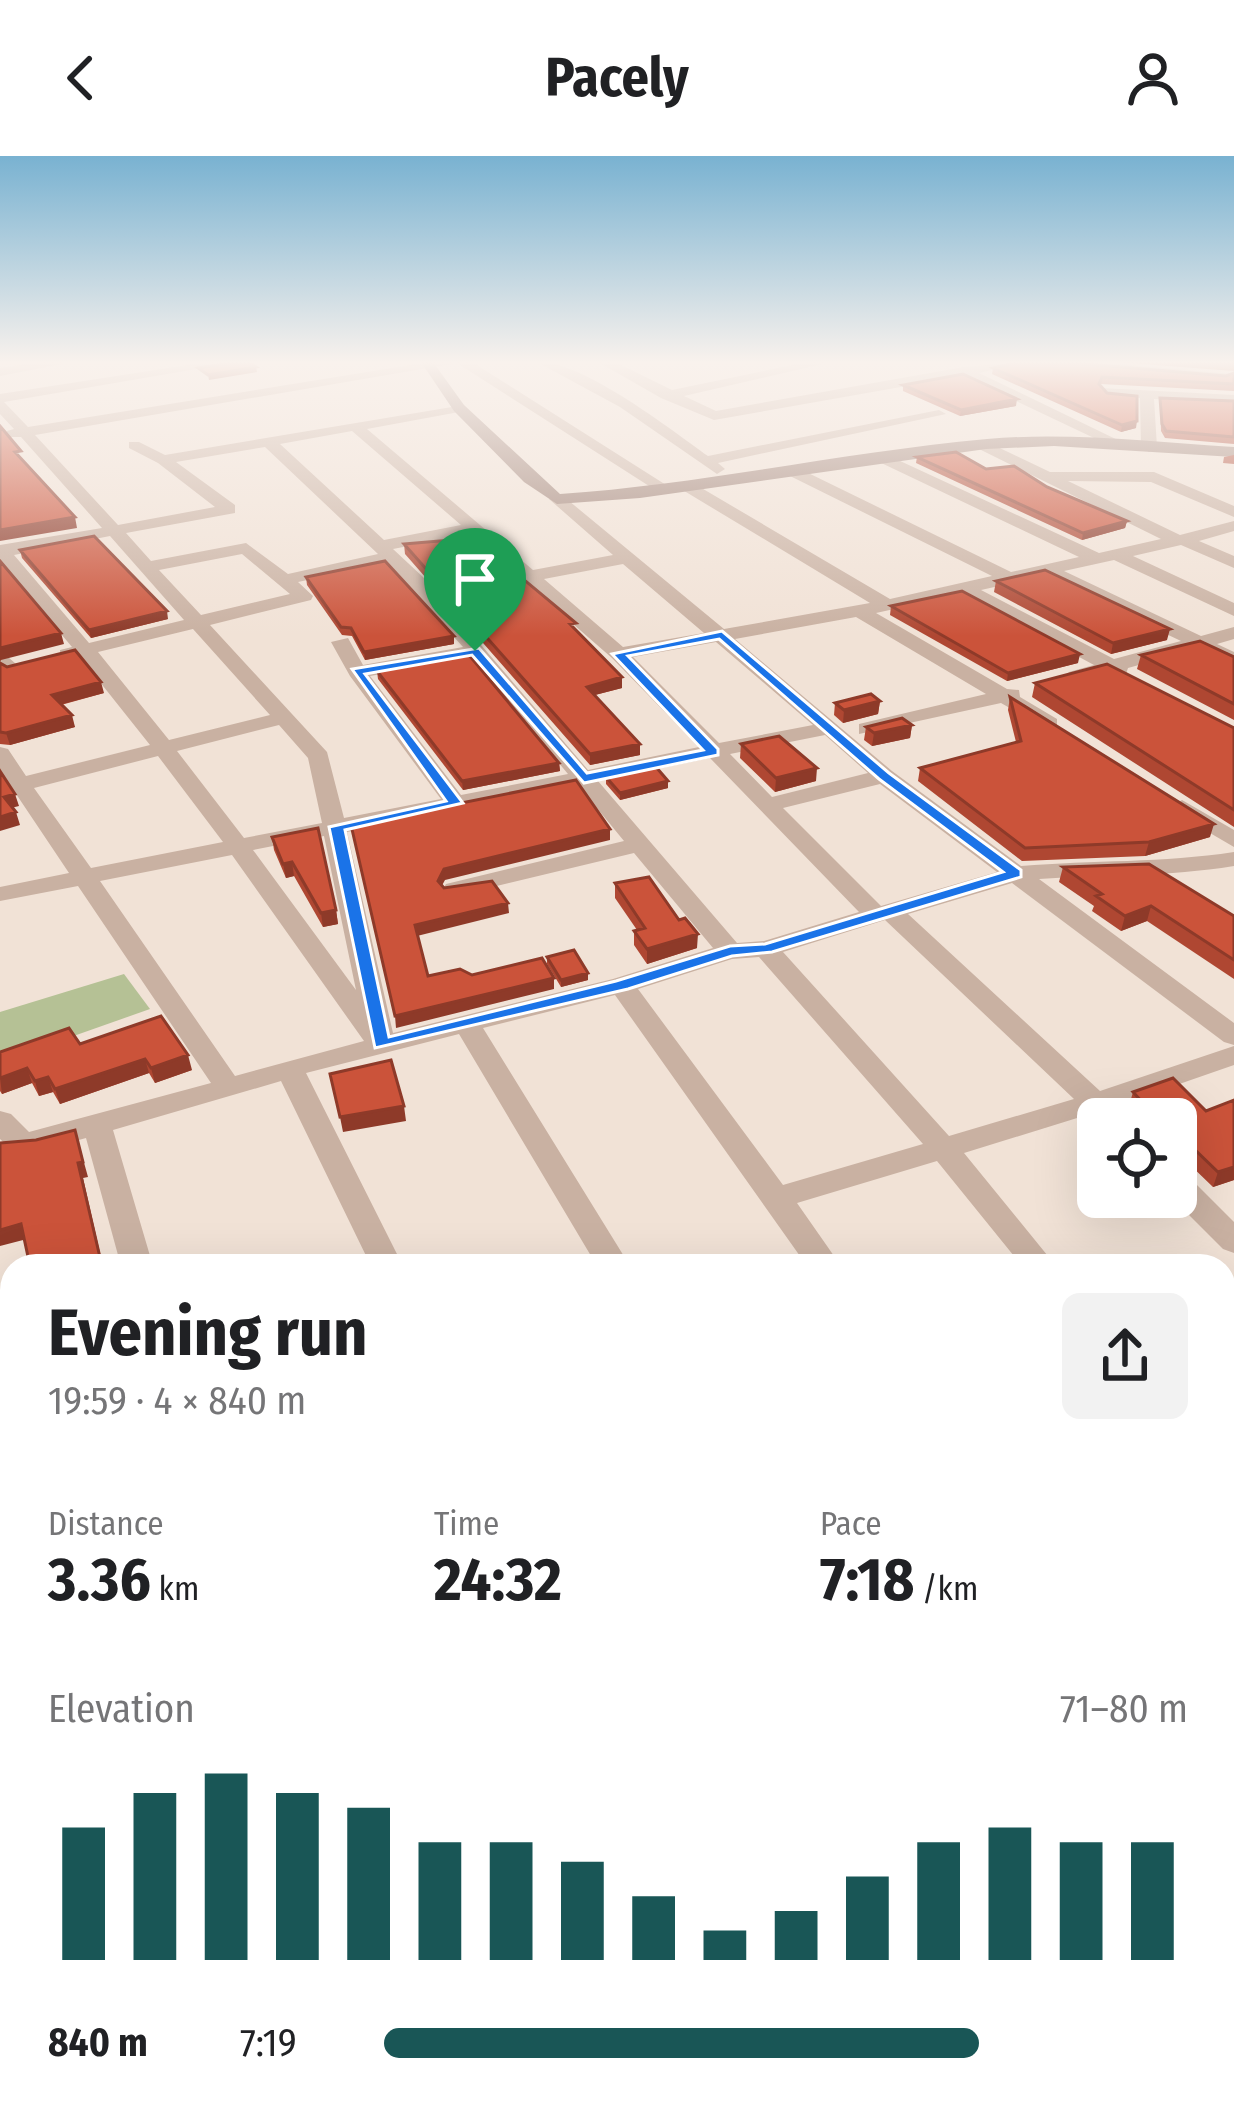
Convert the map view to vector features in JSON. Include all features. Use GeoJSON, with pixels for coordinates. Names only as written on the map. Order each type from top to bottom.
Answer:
{"type":"FeatureCollection","features":[{"type":"Feature","properties":{"kind":"main road"},"geometry":{"type":"LineString","coordinates":[[504,453],[557,499],[665,490],[915,453]]}},
{"type":"Feature","properties":{"kind":"street"},"geometry":{"type":"LineString","coordinates":[[42,453],[319,757],[381,1044]]}},
{"type":"Feature","properties":{"kind":"street"},"geometry":{"type":"LineString","coordinates":[[0,551],[230,508],[150,453]]}},
{"type":"Feature","properties":{"kind":"street"},"geometry":{"type":"LineString","coordinates":[[163,460],[202,453]]}},
{"type":"Feature","properties":{"kind":"street"},"geometry":{"type":"LineString","coordinates":[[280,453],[385,551],[730,951]]}},
{"type":"Feature","properties":{"kind":"street"},"geometry":{"type":"LineString","coordinates":[[387,453],[619,654],[766,805],[1089,1098]]}},
{"type":"Feature","properties":{"kind":"street"},"geometry":{"type":"LineString","coordinates":[[607,453],[665,490]]}},
{"type":"Feature","properties":{"kind":"street"},"geometry":{"type":"LineString","coordinates":[[693,453],[734,479]]}},
{"type":"Feature","properties":{"kind":"street"},"geometry":{"type":"LineString","coordinates":[[704,461],[742,453]]}},
{"type":"Feature","properties":{"kind":"street"},"geometry":{"type":"LineString","coordinates":[[1004,453],[1234,563]]}},
{"type":"Feature","properties":{"kind":"street"},"geometry":{"type":"LineString","coordinates":[[880,458],[1234,610]]}},
{"type":"Feature","properties":{"kind":"street"},"geometry":{"type":"LineString","coordinates":[[792,471],[1009,578]]}},
{"type":"Feature","properties":{"kind":"street"},"geometry":{"type":"LineString","coordinates":[[1045,476],[1154,477],[1234,512]]}},
{"type":"Feature","properties":{"kind":"street"},"geometry":{"type":"LineString","coordinates":[[687,486],[887,605]]}},
{"type":"Feature","properties":{"kind":"street"},"geometry":{"type":"LineString","coordinates":[[557,499],[884,776],[1234,1036]]}},
{"type":"Feature","properties":{"kind":"street"},"geometry":{"type":"LineString","coordinates":[[619,654],[859,611],[1234,526]]}},
{"type":"Feature","properties":{"kind":"street"},"geometry":{"type":"LineString","coordinates":[[288,579],[474,528]]}},
{"type":"Feature","properties":{"kind":"street"},"geometry":{"type":"LineString","coordinates":[[17,663],[304,596],[246,548],[145,566]]}},
{"type":"Feature","properties":{"kind":"street"},"geometry":{"type":"LineString","coordinates":[[0,551],[85,649],[240,846],[381,1044]]}},
{"type":"Feature","properties":{"kind":"street"},"geometry":{"type":"LineString","coordinates":[[531,576],[627,558]]}},
{"type":"Feature","properties":{"kind":"street"},"geometry":{"type":"LineString","coordinates":[[1046,570],[1234,658]]}},
{"type":"Feature","properties":{"kind":"street"},"geometry":{"type":"LineString","coordinates":[[964,588],[1132,678]]}},
{"type":"Feature","properties":{"kind":"street"},"geometry":{"type":"LineString","coordinates":[[859,611],[1028,689],[1064,731]]}},
{"type":"Feature","properties":{"kind":"street"},"geometry":{"type":"LineString","coordinates":[[0,894],[833,732],[1028,689],[1234,633]]}},
{"type":"Feature","properties":{"kind":"street"},"geometry":{"type":"LineString","coordinates":[[341,642],[357,672],[456,803]]}},
{"type":"Feature","properties":{"kind":"street"},"geometry":{"type":"LineString","coordinates":[[357,672],[475,651]]}},
{"type":"Feature","properties":{"kind":"street"},"geometry":{"type":"LineString","coordinates":[[22,784],[284,718]]}},
{"type":"Feature","properties":{"kind":"street"},"geometry":{"type":"LineString","coordinates":[[0,754],[229,1088]]}},
{"type":"Feature","properties":{"kind":"street"},"geometry":{"type":"LineString","coordinates":[[766,805],[884,776]]}},
{"type":"Feature","properties":{"kind":"street"},"geometry":{"type":"LineString","coordinates":[[1158,792],[1234,840]]}},
{"type":"Feature","properties":{"kind":"street"},"geometry":{"type":"LineString","coordinates":[[455,889],[642,844]]}},
{"type":"Feature","properties":{"kind":"street"},"geometry":{"type":"LineString","coordinates":[[0,1121],[23,1144],[289,1068],[622,985],[730,951],[766,949],[1016,874],[1115,866],[1168,870],[1234,859]]}},
{"type":"Feature","properties":{"kind":"street"},"geometry":{"type":"LineString","coordinates":[[766,949],[1030,1254]]}},
{"type":"Feature","properties":{"kind":"street"},"geometry":{"type":"LineString","coordinates":[[622,985],[817,1254]]}},
{"type":"Feature","properties":{"kind":"street"},"geometry":{"type":"LineString","coordinates":[[468,1026],[607,1254]]}},
{"type":"Feature","properties":{"kind":"street"},"geometry":{"type":"LineString","coordinates":[[1134,1098],[1234,1055]]}},
{"type":"Feature","properties":{"kind":"street"},"geometry":{"type":"LineString","coordinates":[[289,1068],[380,1254]]}},
{"type":"Feature","properties":{"kind":"street"},"geometry":{"type":"LineString","coordinates":[[777,1198],[943,1148],[1077,1117]]}},
{"type":"Feature","properties":{"kind":"street"},"geometry":{"type":"LineString","coordinates":[[97,1125],[134,1254]]}},
{"type":"Feature","properties":{"kind":"street"},"geometry":{"type":"LineString","coordinates":[[1197,1204],[1234,1240]]}},
{"type":"Feature","properties":{"kind":"green space"},"geometry":{"type":"Polygon","coordinates":[[[124,974],[150,1009],[0,1062],[0,1012],[124,974]]]}},
{"type":"Feature","properties":{"kind":"building"},"geometry":{"type":"Polygon","coordinates":[[[0,453],[16,453],[75,517],[0,530],[0,453]]]}},
{"type":"Feature","properties":{"kind":"building"},"geometry":{"type":"Polygon","coordinates":[[[958,453],[986,469],[1014,466],[1047,487],[1127,521],[1083,533],[917,457],[958,453]]]}},
{"type":"Feature","properties":{"kind":"building"},"geometry":{"type":"Polygon","coordinates":[[[94,536],[167,611],[89,630],[20,550],[94,536]]]}},
{"type":"Feature","properties":{"kind":"building"},"geometry":{"type":"Polygon","coordinates":[[[474,538],[576,623],[570,624],[622,677],[587,687],[640,744],[590,754],[404,544],[474,538]]]}},
{"type":"Feature","properties":{"kind":"building"},"geometry":{"type":"Polygon","coordinates":[[[0,561],[61,633],[0,648],[0,561]]]}},
{"type":"Feature","properties":{"kind":"building"},"geometry":{"type":"Polygon","coordinates":[[[385,561],[454,636],[364,652],[351,628],[341,627],[306,577],[385,561]]]}},
{"type":"Feature","properties":{"kind":"building"},"geometry":{"type":"Polygon","coordinates":[[[1045,570],[1170,629],[1113,643],[996,581],[1045,570]]]}},
{"type":"Feature","properties":{"kind":"building"},"geometry":{"type":"Polygon","coordinates":[[[962,591],[1080,654],[1008,673],[891,606],[962,591]]]}},
{"type":"Feature","properties":{"kind":"building"},"geometry":{"type":"Polygon","coordinates":[[[1200,641],[1234,657],[1234,704],[1141,655],[1200,641]]]}},
{"type":"Feature","properties":{"kind":"building"},"geometry":{"type":"Polygon","coordinates":[[[75,650],[101,682],[52,695],[72,715],[0,732],[0,663],[7,667],[75,650]]]}},
{"type":"Feature","properties":{"kind":"building"},"geometry":{"type":"Polygon","coordinates":[[[469,655],[559,763],[462,781],[377,671],[469,655]]]}},
{"type":"Feature","properties":{"kind":"building"},"geometry":{"type":"Polygon","coordinates":[[[1107,664],[1234,728],[1234,810],[1035,683],[1107,664]]]}},
{"type":"Feature","properties":{"kind":"building"},"geometry":{"type":"Polygon","coordinates":[[[871,694],[880,701],[844,710],[835,703],[871,694]]]}},
{"type":"Feature","properties":{"kind":"building"},"geometry":{"type":"Polygon","coordinates":[[[1010,697],[1214,824],[1149,842],[1025,848],[920,768],[1021,741],[1010,697]]]}},
{"type":"Feature","properties":{"kind":"building"},"geometry":{"type":"Polygon","coordinates":[[[902,718],[912,725],[874,733],[866,727],[902,718]]]}},
{"type":"Feature","properties":{"kind":"building"},"geometry":{"type":"Polygon","coordinates":[[[779,736],[817,768],[776,778],[741,744],[779,736]]]}},
{"type":"Feature","properties":{"kind":"building"},"geometry":{"type":"Polygon","coordinates":[[[656,767],[668,781],[620,793],[606,777],[656,767]]]}},
{"type":"Feature","properties":{"kind":"building"},"geometry":{"type":"Polygon","coordinates":[[[0,771],[15,794],[4,797],[16,812],[0,817],[0,771]]]}},
{"type":"Feature","properties":{"kind":"building"},"geometry":{"type":"Polygon","coordinates":[[[576,780],[610,829],[444,869],[438,881],[444,888],[492,881],[508,903],[415,925],[428,976],[460,969],[472,975],[542,958],[554,978],[395,1016],[351,825],[576,780]]]}},
{"type":"Feature","properties":{"kind":"building"},"geometry":{"type":"Polygon","coordinates":[[[318,828],[336,910],[321,913],[292,862],[283,864],[272,837],[318,828]]]}},
{"type":"Feature","properties":{"kind":"building"},"geometry":{"type":"Polygon","coordinates":[[[1149,864],[1234,916],[1234,960],[1151,906],[1125,916],[1063,867],[1149,864]]]}},
{"type":"Feature","properties":{"kind":"building"},"geometry":{"type":"Polygon","coordinates":[[[649,877],[679,920],[685,918],[698,934],[647,949],[634,931],[645,928],[615,883],[649,877]]]}},
{"type":"Feature","properties":{"kind":"building"},"geometry":{"type":"Polygon","coordinates":[[[574,950],[588,973],[561,980],[547,957],[574,950]]]}},
{"type":"Feature","properties":{"kind":"building"},"geometry":{"type":"Polygon","coordinates":[[[161,1016],[188,1055],[151,1068],[145,1059],[55,1089],[48,1077],[35,1081],[27,1068],[0,1078],[0,1052],[69,1028],[80,1044],[161,1016]]]}},
{"type":"Feature","properties":{"kind":"building"},"geometry":{"type":"Polygon","coordinates":[[[391,1060],[404,1106],[340,1117],[330,1074],[391,1060]]]}},
{"type":"Feature","properties":{"kind":"building"},"geometry":{"type":"Polygon","coordinates":[[[1173,1078],[1193,1098],[1139,1098],[1133,1092],[1173,1078]]]}},
{"type":"Feature","properties":{"kind":"building"},"geometry":{"type":"Polygon","coordinates":[[[1234,1100],[1234,1167],[1218,1172],[1197,1152],[1197,1102],[1206,1111],[1234,1100]]]}},
{"type":"Feature","properties":{"kind":"building"},"geometry":{"type":"Polygon","coordinates":[[[75,1130],[99,1254],[27,1254],[21,1224],[0,1230],[0,1143],[75,1130]]]}},
{"type":"Feature","properties":{"kind":"route"},"geometry":{"type":"LineString","coordinates":[[722,635],[884,776],[1016,874],[766,949],[730,951],[622,985],[381,1044],[337,827],[456,803],[357,672],[475,651],[584,778],[713,752],[619,654],[722,635]]}}]}
